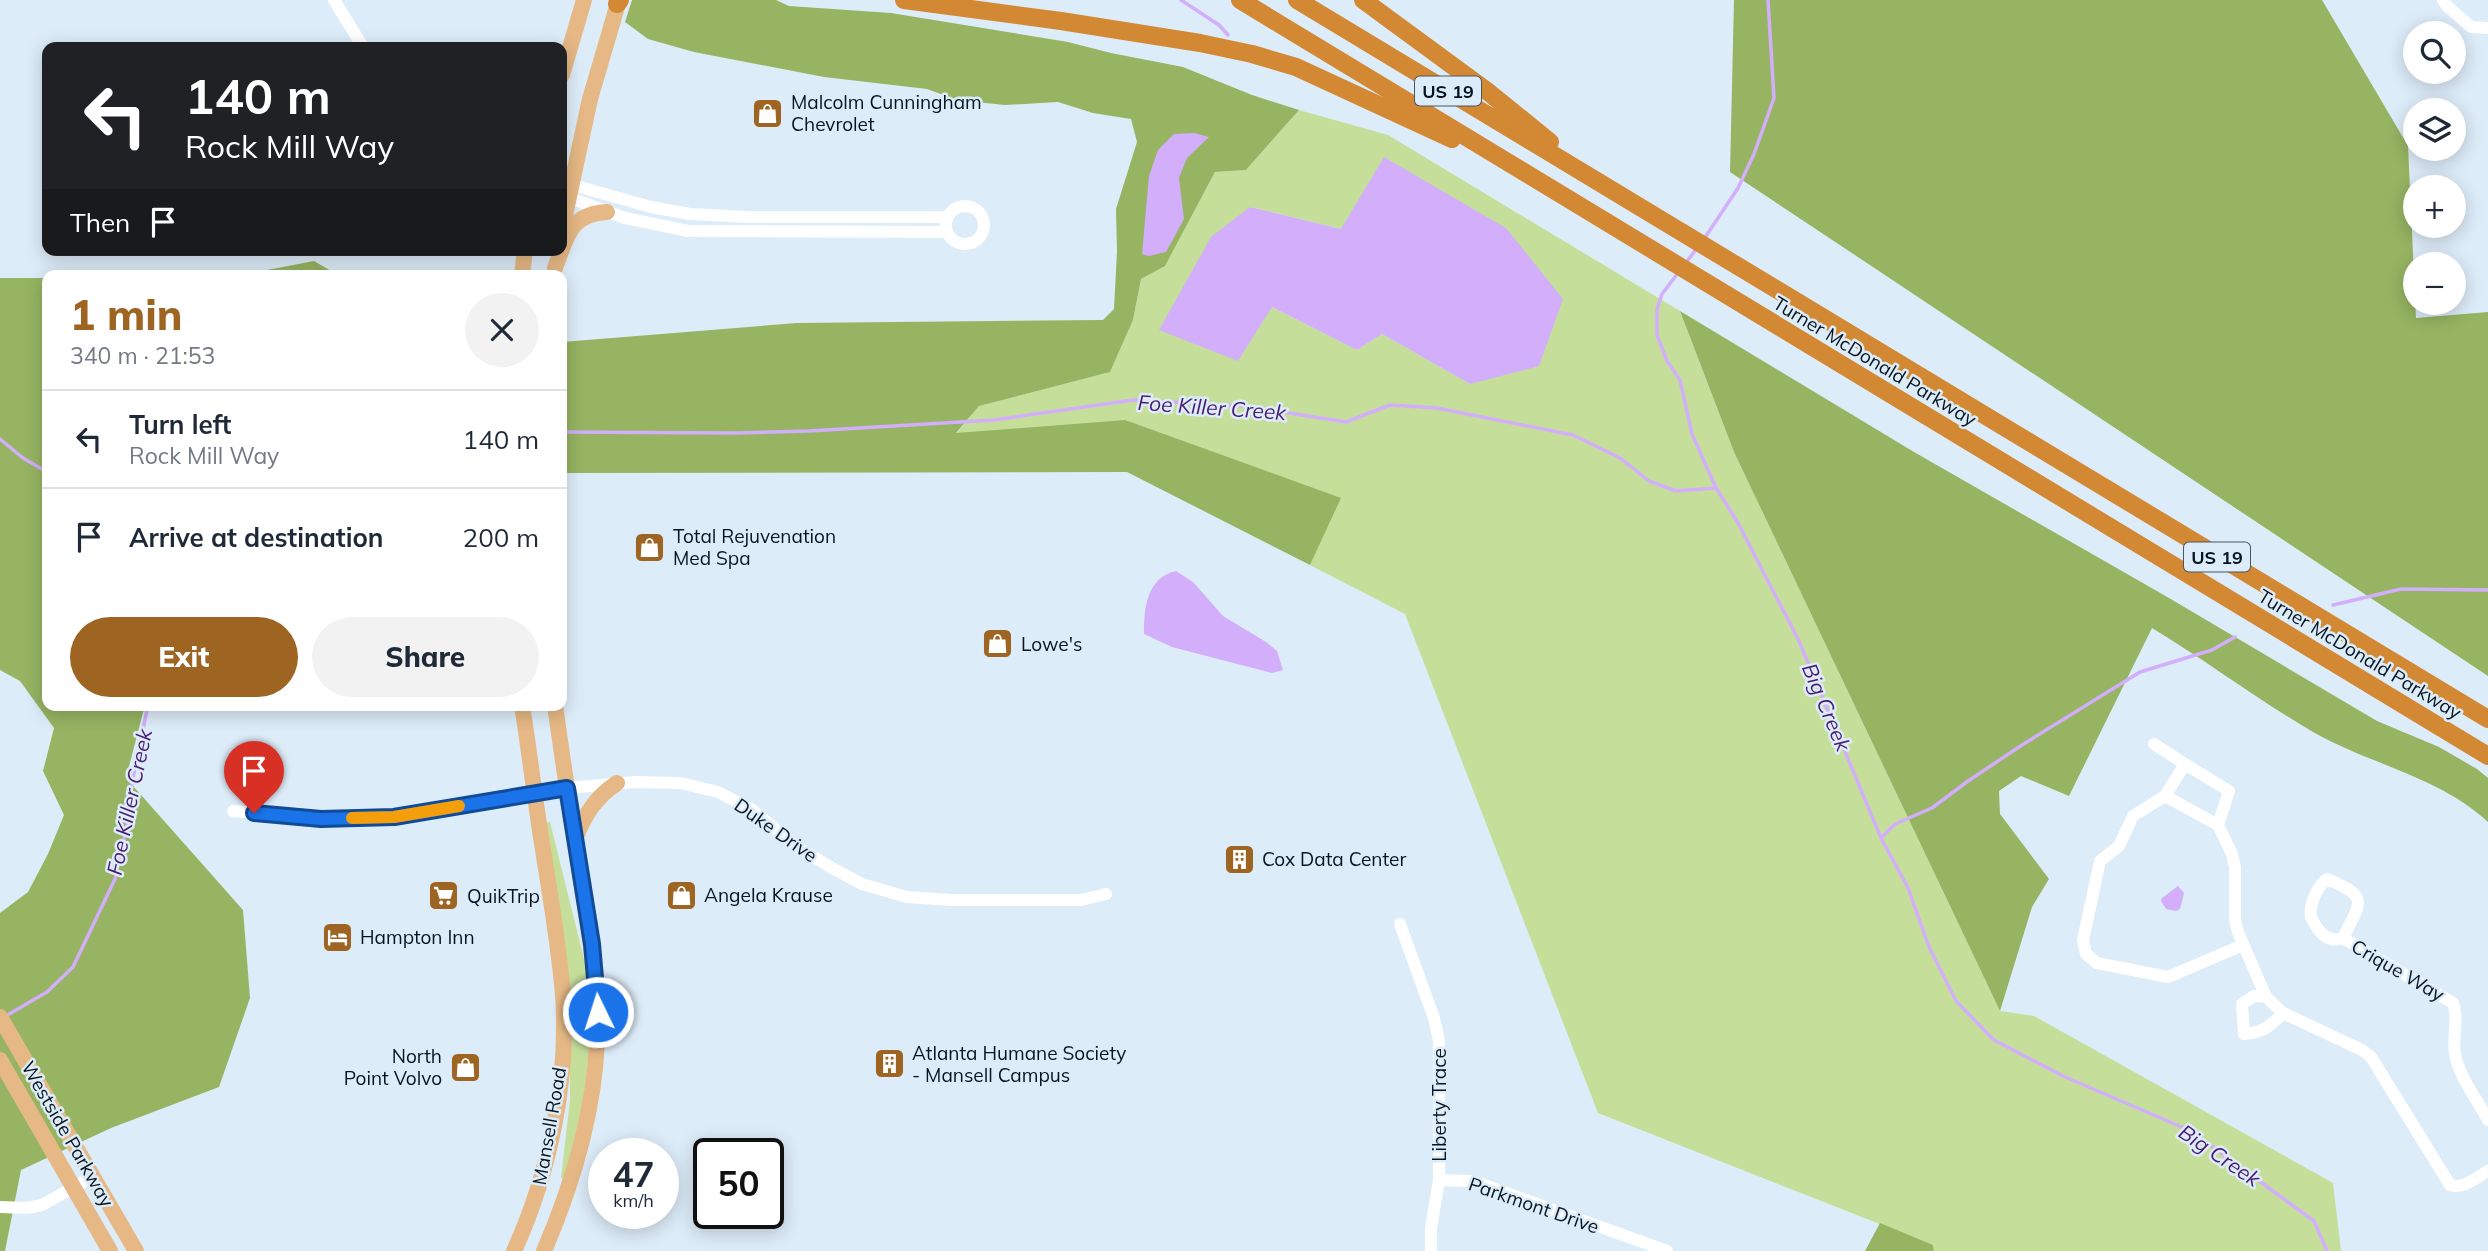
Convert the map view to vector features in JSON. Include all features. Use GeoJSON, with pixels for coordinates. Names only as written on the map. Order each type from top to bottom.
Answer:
{"type":"FeatureCollection","features":[{"type":"Feature","properties":{"kind":"highway"},"geometry":{"type":"LineString","coordinates":[[904,0],[1061,21],[1252,54],[1296,68],[1519,169]]}},
{"type":"Feature","properties":{"kind":"highway","name":"Turner McDonald Parkway"},"geometry":{"type":"LineString","coordinates":[[1240,0],[2488,756]]}},
{"type":"Feature","properties":{"kind":"highway","name":"Turner McDonald Parkway"},"geometry":{"type":"LineString","coordinates":[[1297,0],[2488,719]]}},
{"type":"Feature","properties":{"kind":"highway"},"geometry":{"type":"LineString","coordinates":[[1363,0],[1487,91],[1599,182]]}},
{"type":"Feature","properties":{"kind":"main road"},"geometry":{"type":"LineString","coordinates":[[567,56],[584,0]]}},
{"type":"Feature","properties":{"kind":"main road"},"geometry":{"type":"LineString","coordinates":[[567,183],[619,1]]}},
{"type":"Feature","properties":{"kind":"main road"},"geometry":{"type":"LineString","coordinates":[[567,240],[573,225],[581,218],[592,213],[607,212]]}},
{"type":"Feature","properties":{"kind":"main road","name":"Mansell Road"},"geometry":{"type":"LineString","coordinates":[[514,1251],[537,1195],[551,1139],[560,1082],[563,1034],[560,963],[523,711]]}},
{"type":"Feature","properties":{"kind":"main road","name":"Mansell Road"},"geometry":{"type":"LineString","coordinates":[[544,1251],[560,1212],[587,1116],[597,1044],[598,1012],[592,944],[556,711]]}},
{"type":"Feature","properties":{"kind":"main road"},"geometry":{"type":"LineString","coordinates":[[575,839],[583,817],[602,794],[617,783]]}},
{"type":"Feature","properties":{"kind":"main road","name":"Westside Parkway"},"geometry":{"type":"LineString","coordinates":[[0,1017],[136,1251]]}},
{"type":"Feature","properties":{"kind":"main road","name":"Westside Parkway"},"geometry":{"type":"LineString","coordinates":[[1,1061],[110,1251]]}},
{"type":"Feature","properties":{"kind":"street"},"geometry":{"type":"LineString","coordinates":[[334,0],[360,42]]}},
{"type":"Feature","properties":{"kind":"street"},"geometry":{"type":"LineString","coordinates":[[2443,0],[2471,27],[2488,28]]}},
{"type":"Feature","properties":{"kind":"street"},"geometry":{"type":"LineString","coordinates":[[567,190],[690,214],[747,217],[947,218]]}},
{"type":"Feature","properties":{"kind":"street"},"geometry":{"type":"LineString","coordinates":[[567,191],[607,212],[646,224],[688,231],[947,232],[958,242],[972,242],[982,234],[984,222],[978,211],[965,206],[951,211],[947,218],[947,232]]}},
{"type":"Feature","properties":{"kind":"street"},"geometry":{"type":"LineString","coordinates":[[2154,744],[2230,791],[2218,825]]}},
{"type":"Feature","properties":{"kind":"street"},"geometry":{"type":"LineString","coordinates":[[2185,764],[2165,796],[2133,816],[2119,846],[2100,861],[2083,940],[2086,954],[2097,963],[2168,976],[2243,945]]}},
{"type":"Feature","properties":{"kind":"street","name":"Duke Drive"},"geometry":{"type":"LineString","coordinates":[[233,811],[321,819],[394,817],[567,788],[635,782],[680,783],[718,792],[751,809],[796,846],[832,868],[862,884],[907,897],[952,900],[1081,900],[1106,894]]}},
{"type":"Feature","properties":{"kind":"street"},"geometry":{"type":"LineString","coordinates":[[2165,796],[2218,825],[2235,867],[2235,920],[2266,997],[2283,1013],[2362,1050],[2371,1057],[2450,1185],[2462,1186],[2488,1171]]}},
{"type":"Feature","properties":{"kind":"street"},"geometry":{"type":"LineString","coordinates":[[2327,879],[2352,890],[2358,898],[2358,906],[2343,938],[2335,941],[2327,939],[2311,917],[2312,903],[2327,879]]}},
{"type":"Feature","properties":{"kind":"street","name":"Liberty Trace"},"geometry":{"type":"LineString","coordinates":[[1400,924],[1434,1018],[1439,1041],[1438,1180],[1431,1251]]}},
{"type":"Feature","properties":{"kind":"street","name":"Crique Way"},"geometry":{"type":"LineString","coordinates":[[2343,938],[2453,1003],[2456,1011],[2454,1050],[2457,1064],[2488,1120]]}},
{"type":"Feature","properties":{"kind":"street"},"geometry":{"type":"LineString","coordinates":[[2266,997],[2254,996],[2242,1004],[2244,1034],[2257,1033],[2270,1026],[2283,1013]]}},
{"type":"Feature","properties":{"kind":"street"},"geometry":{"type":"LineString","coordinates":[[0,1207],[27,1208],[42,1205],[92,1177]]}},
{"type":"Feature","properties":{"kind":"street","name":"Parkmont Drive"},"geometry":{"type":"LineString","coordinates":[[1438,1180],[1473,1181],[1667,1251]]}},
{"type":"Feature","properties":{"kind":"green space"},"geometry":{"type":"Polygon","coordinates":[[[632,0],[776,0],[789,6],[891,13],[1068,42],[1183,67],[1252,95],[1299,110],[1246,170],[1215,172],[1165,266],[1141,279],[1133,320],[1110,372],[979,406],[956,433],[1125,420],[1341,498],[1310,565],[1127,472],[567,473],[567,342],[797,323],[1103,320],[1114,309],[1116,209],[1137,142],[1131,119],[1093,113],[1058,102],[1005,105],[957,100],[927,89],[824,77],[694,52],[648,39],[625,22],[632,0]]]}},
{"type":"Feature","properties":{"kind":"green space"},"geometry":{"type":"Polygon","coordinates":[[[1734,0],[2322,0],[2403,138],[2403,161],[2409,161],[2409,175],[2403,175],[2403,238],[2412,238],[2413,252],[2403,252],[2403,315],[2416,315],[2416,318],[2488,312],[2488,676],[1730,172],[1734,0]]]}},
{"type":"Feature","properties":{"kind":"green space"},"geometry":{"type":"Polygon","coordinates":[[[1299,110],[1388,135],[1680,311],[1734,452],[2000,1011],[2034,1016],[2333,1183],[2341,1251],[1934,1251],[1933,1245],[1598,1113],[1405,614],[1310,565],[1340,498],[956,434],[979,406],[1110,372],[1133,320],[1141,279],[1165,266],[1215,172],[1246,170],[1299,110]],[[1250,207],[1272,307],[1357,350],[1382,334],[1470,384],[1341,229],[1250,207]]]}},
{"type":"Feature","properties":{"kind":"green space"},"geometry":{"type":"Polygon","coordinates":[[[314,261],[329,270],[267,270],[314,261]]]}},
{"type":"Feature","properties":{"kind":"green space"},"geometry":{"type":"Polygon","coordinates":[[[0,278],[42,278],[42,711],[143,711],[126,778],[243,910],[250,998],[219,1087],[111,1128],[21,1170],[5,1251],[0,1251],[0,913],[28,892],[64,815],[43,771],[54,728],[20,681],[0,670],[0,278]]]}},
{"type":"Feature","properties":{"kind":"green space"},"geometry":{"type":"Polygon","coordinates":[[[1680,311],[1914,452],[2377,721],[2439,747],[2477,769],[2488,778],[2488,822],[2448,793],[2313,732],[2152,628],[2069,796],[2021,776],[1999,791],[2000,814],[2049,879],[2032,907],[2000,1011],[1734,452],[1680,311]]]}},
{"type":"Feature","properties":{"kind":"green space"},"geometry":{"type":"Polygon","coordinates":[[[548,822],[587,971],[589,998],[589,1050],[583,1100],[564,1178],[561,1178],[570,1099],[570,1044],[546,824],[548,822]]]}},
{"type":"Feature","properties":{"kind":"green space"},"geometry":{"type":"Polygon","coordinates":[[[1880,1223],[1933,1245],[1934,1251],[1865,1251],[1880,1223]]]}},
{"type":"Feature","properties":{"kind":"shaded area"},"geometry":{"type":"Polygon","coordinates":[[[1194,133],[1209,137],[1187,158],[1179,178],[1184,219],[1166,252],[1149,256],[1142,254],[1149,176],[1158,150],[1174,134],[1194,133]]]}},
{"type":"Feature","properties":{"kind":"shaded area"},"geometry":{"type":"Polygon","coordinates":[[[1384,157],[1506,228],[1563,299],[1539,366],[1470,384],[1382,334],[1357,350],[1272,307],[1238,361],[1159,330],[1211,237],[1250,207],[1341,229],[1384,157]]]}},
{"type":"Feature","properties":{"kind":"shaded area"},"geometry":{"type":"Polygon","coordinates":[[[1176,571],[1193,582],[1223,616],[1277,651],[1283,670],[1272,673],[1172,647],[1144,634],[1146,605],[1153,587],[1158,580],[1176,571]]]}},
{"type":"Feature","properties":{"kind":"shaded area"},"geometry":{"type":"Polygon","coordinates":[[[2178,886],[2184,893],[2180,909],[2166,909],[2162,898],[2178,886]]]}},
{"type":"Feature","properties":{"kind":"waterway"},"geometry":{"type":"LineString","coordinates":[[1181,0],[1219,25],[1228,35]]}},
{"type":"Feature","properties":{"kind":"waterway","name":"Big Creek"},"geometry":{"type":"LineString","coordinates":[[1704,239],[1738,188],[1754,154],[1774,98],[1768,0]]}},
{"type":"Feature","properties":{"kind":"waterway","name":"Big Creek"},"geometry":{"type":"LineString","coordinates":[[1685,264],[1697,248]]}},
{"type":"Feature","properties":{"kind":"waterway","name":"Big Creek"},"geometry":{"type":"LineString","coordinates":[[1678,273],[1662,294],[1657,309],[1657,335],[1667,361],[1680,380],[1692,434],[1716,488],[1737,521],[1799,641],[1881,838],[1908,888],[1929,947],[1956,1001],[1994,1040],[2063,1076],[2191,1131],[2314,1221],[2327,1251]]}},
{"type":"Feature","properties":{"kind":"waterway","name":"Foe Killer Creek"},"geometry":{"type":"LineString","coordinates":[[567,432],[809,431],[994,420],[1133,400],[1245,406],[1346,422],[1390,405],[1437,408],[1573,435],[1620,458],[1649,481],[1676,491],[1716,488]]}},
{"type":"Feature","properties":{"kind":"waterway"},"geometry":{"type":"LineString","coordinates":[[0,439],[42,469]]}},
{"type":"Feature","properties":{"kind":"waterway"},"geometry":{"type":"LineString","coordinates":[[2333,605],[2401,589],[2488,590]]}},
{"type":"Feature","properties":{"kind":"waterway"},"geometry":{"type":"LineString","coordinates":[[1881,838],[1895,824],[1932,808],[2022,745],[2140,672],[2212,650],[2235,637]]}},
{"type":"Feature","properties":{"kind":"waterway","name":"Foe Killer Creek"},"geometry":{"type":"LineString","coordinates":[[4,1017],[47,992],[73,967],[115,879],[147,711]]}},
{"type":"Feature","properties":{"kind":"slow traffic"},"geometry":{"type":"LineString","coordinates":[[352,818],[394,817],[459,806]]}},
{"type":"Feature","properties":{"kind":"place","name":"Malcolm Cunningham Chevrolet"},"geometry":{"type":"Point","coordinates":[768,113]}},
{"type":"Feature","properties":{"kind":"place","name":"Total Rejuvenation Med Spa"},"geometry":{"type":"Point","coordinates":[650,547]}},
{"type":"Feature","properties":{"kind":"place","name":"Lowe's"},"geometry":{"type":"Point","coordinates":[998,644]}},
{"type":"Feature","properties":{"kind":"place","name":"Cox Data Center"},"geometry":{"type":"Point","coordinates":[1239,859]}},
{"type":"Feature","properties":{"kind":"place","name":"Angela Krause"},"geometry":{"type":"Point","coordinates":[681,895]}},
{"type":"Feature","properties":{"kind":"place","name":"QuikTrip"},"geometry":{"type":"Point","coordinates":[444,896]}},
{"type":"Feature","properties":{"kind":"place","name":"Hampton Inn"},"geometry":{"type":"Point","coordinates":[337,937]}},
{"type":"Feature","properties":{"kind":"place","name":"Atlanta Humane Society - Mansell Campus"},"geometry":{"type":"Point","coordinates":[889,1064]}},
{"type":"Feature","properties":{"kind":"place","name":"North Point Volvo"},"geometry":{"type":"Point","coordinates":[465,1067]}},
{"type":"Feature","properties":{"kind":"route"},"geometry":{"type":"LineString","coordinates":[[254,813],[321,819],[394,817],[567,788],[592,944],[598,1012]]}}]}
